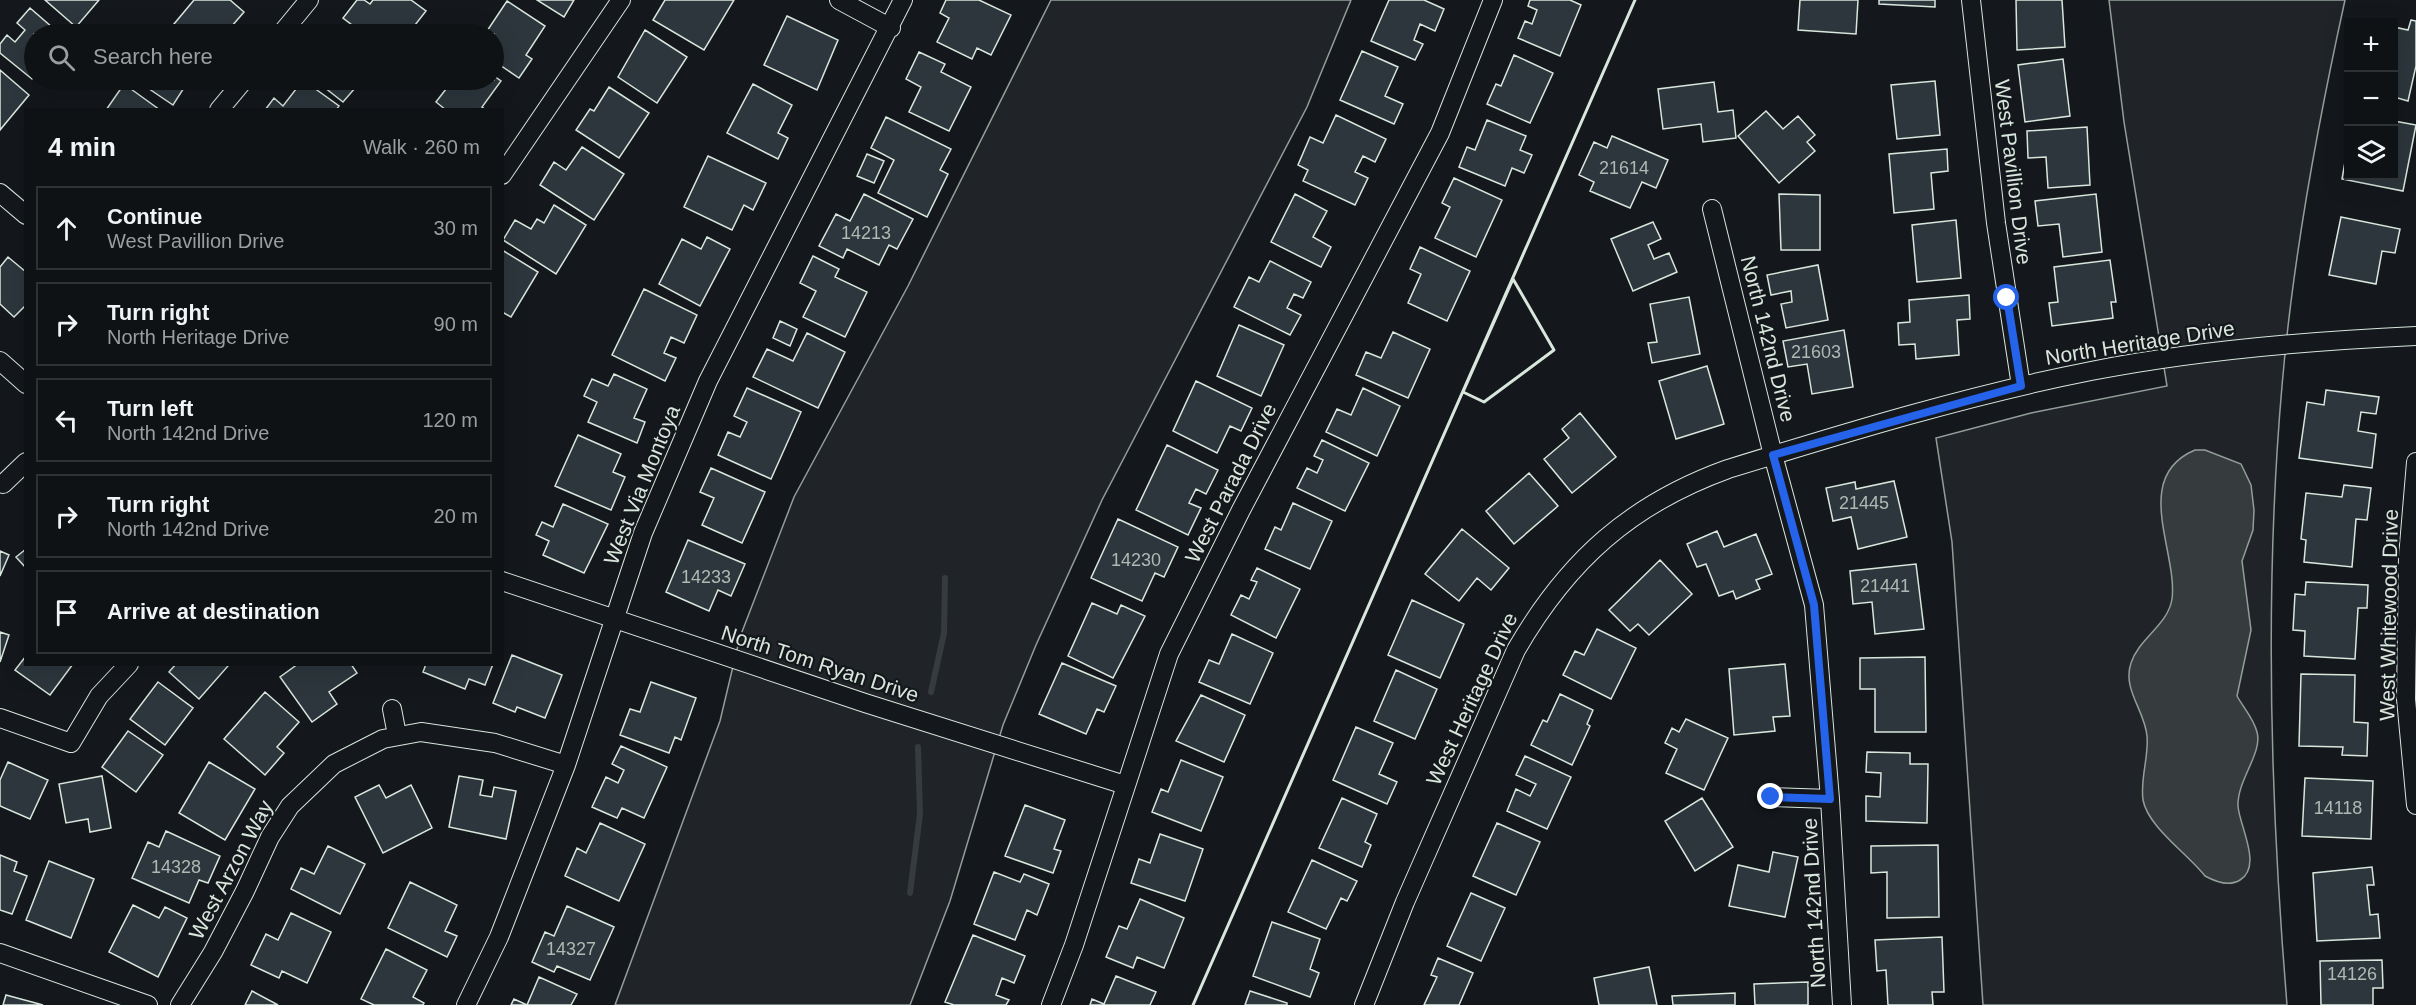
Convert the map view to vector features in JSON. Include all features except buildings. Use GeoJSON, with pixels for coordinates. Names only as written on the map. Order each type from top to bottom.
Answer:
{"type":"FeatureCollection","features":[{"type":"Feature","properties":{"kind":"street"},"geometry":{"type":"LineString","coordinates":[[289,24],[309,0]]}},
{"type":"Feature","properties":{"kind":"street"},"geometry":{"type":"LineString","coordinates":[[504,172],[621,0]]}},
{"type":"Feature","properties":{"kind":"street"},"geometry":{"type":"LineString","coordinates":[[839,0],[891,28]]}},
{"type":"Feature","properties":{"kind":"street","name":"West Via Montoya"},"geometry":{"type":"LineString","coordinates":[[466,1005],[499,937],[566,765],[643,533],[708,381],[891,28],[903,0]]}},
{"type":"Feature","properties":{"kind":"street","name":"West Parada Drive"},"geometry":{"type":"LineString","coordinates":[[1052,1005],[1074,945],[1169,654],[1247,500],[1440,133],[1493,0]]}},
{"type":"Feature","properties":{"kind":"street","name":"West Pavillion Drive"},"geometry":{"type":"LineString","coordinates":[[1971,0],[1996,223],[2021,386]]}},
{"type":"Feature","properties":{"kind":"street"},"geometry":{"type":"LineString","coordinates":[[221,108],[236,90]]}},
{"type":"Feature","properties":{"kind":"street"},"geometry":{"type":"LineString","coordinates":[[0,193],[24,213]]}},
{"type":"Feature","properties":{"kind":"street","name":"North 142nd Drive"},"geometry":{"type":"LineString","coordinates":[[1712,209],[1773,455],[1814,605],[1830,799],[1842,1005]]}},
{"type":"Feature","properties":{"kind":"street","name":"North Heritage Drive"},"geometry":{"type":"LineString","coordinates":[[1773,455],[2021,386],[2191,354],[2285,344],[2416,336]]}},
{"type":"Feature","properties":{"kind":"street"},"geometry":{"type":"LineString","coordinates":[[0,361],[24,382]]}},
{"type":"Feature","properties":{"kind":"street","name":"West Heritage Drive"},"geometry":{"type":"LineString","coordinates":[[1364,1005],[1405,902],[1512,659],[1536,616],[1559,583],[1608,535],[1658,500],[1705,477],[1773,455]]}},
{"type":"Feature","properties":{"kind":"street","name":"West Whitewood Drive"},"geometry":{"type":"LineString","coordinates":[[2416,462],[2408,557],[2406,699],[2416,805]]}},
{"type":"Feature","properties":{"kind":"street"},"geometry":{"type":"LineString","coordinates":[[3,484],[24,464]]}},
{"type":"Feature","properties":{"kind":"street","name":"North Tom Ryan Drive"},"geometry":{"type":"LineString","coordinates":[[504,582],[865,703],[1125,785]]}},
{"type":"Feature","properties":{"kind":"street"},"geometry":{"type":"LineString","coordinates":[[0,718],[71,743],[99,696],[127,666]]}},
{"type":"Feature","properties":{"kind":"street"},"geometry":{"type":"LineString","coordinates":[[392,709],[397,735]]}},
{"type":"Feature","properties":{"kind":"street","name":"West Arzon Way"},"geometry":{"type":"LineString","coordinates":[[180,1005],[213,952],[246,891],[270,837],[290,806],[334,764],[383,739],[421,732],[467,738],[566,765]]}},
{"type":"Feature","properties":{"kind":"street","name":"North 142nd Drive"},"geometry":{"type":"LineString","coordinates":[[1771,797],[1830,799]]}},
{"type":"Feature","properties":{"kind":"street"},"geometry":{"type":"LineString","coordinates":[[0,953],[148,1005]]}},
{"type":"Feature","properties":{"kind":"shaded area"},"geometry":{"type":"Polygon","coordinates":[[[1051,0],[1351,0],[1307,107],[1102,500],[1036,645],[1003,725],[950,901],[910,1005],[615,1005],[720,721],[740,637],[794,497],[908,286],[1051,0]]]}},
{"type":"Feature","properties":{"kind":"shaded area"},"geometry":{"type":"Polygon","coordinates":[[[2109,0],[2345,0],[2299,240],[2287,337],[2276,463],[2271,696],[2277,851],[2287,1005],[1983,1005],[1952,542],[1936,438],[2031,413],[2167,386],[2124,122],[2109,0]]]}},
{"type":"Feature","properties":{"kind":"shaded area"},"geometry":{"type":"Polygon","coordinates":[[[2195,450],[2205,450],[2241,464],[2251,485],[2254,510],[2253,530],[2242,561],[2251,630],[2237,696],[2253,722],[2258,740],[2241,786],[2238,806],[2248,845],[2250,865],[2247,874],[2231,883],[2218,882],[2205,876],[2160,830],[2146,810],[2142,792],[2147,736],[2129,682],[2131,663],[2135,654],[2165,616],[2172,599],[2172,580],[2162,517],[2161,497],[2165,478],[2176,462],[2195,450]]]}},
{"type":"Feature","properties":{"kind":"waterway"},"geometry":{"type":"LineString","coordinates":[[931,692],[944,633],[945,578]]}},
{"type":"Feature","properties":{"kind":"waterway"},"geometry":{"type":"LineString","coordinates":[[910,893],[920,814],[918,747]]}},
{"type":"Feature","properties":{"kind":"wall"},"geometry":{"type":"LineString","coordinates":[[1193,1005],[1635,0]]}},
{"type":"Feature","properties":{"kind":"wall"},"geometry":{"type":"LineString","coordinates":[[1513,279],[1554,350],[1484,402],[1463,392],[1513,279]]}},
{"type":"Feature","properties":{"kind":"route"},"geometry":{"type":"LineString","coordinates":[[1771,797],[1830,799],[1814,605],[1773,455],[1928,410],[2021,386],[2007,298]]}}]}
